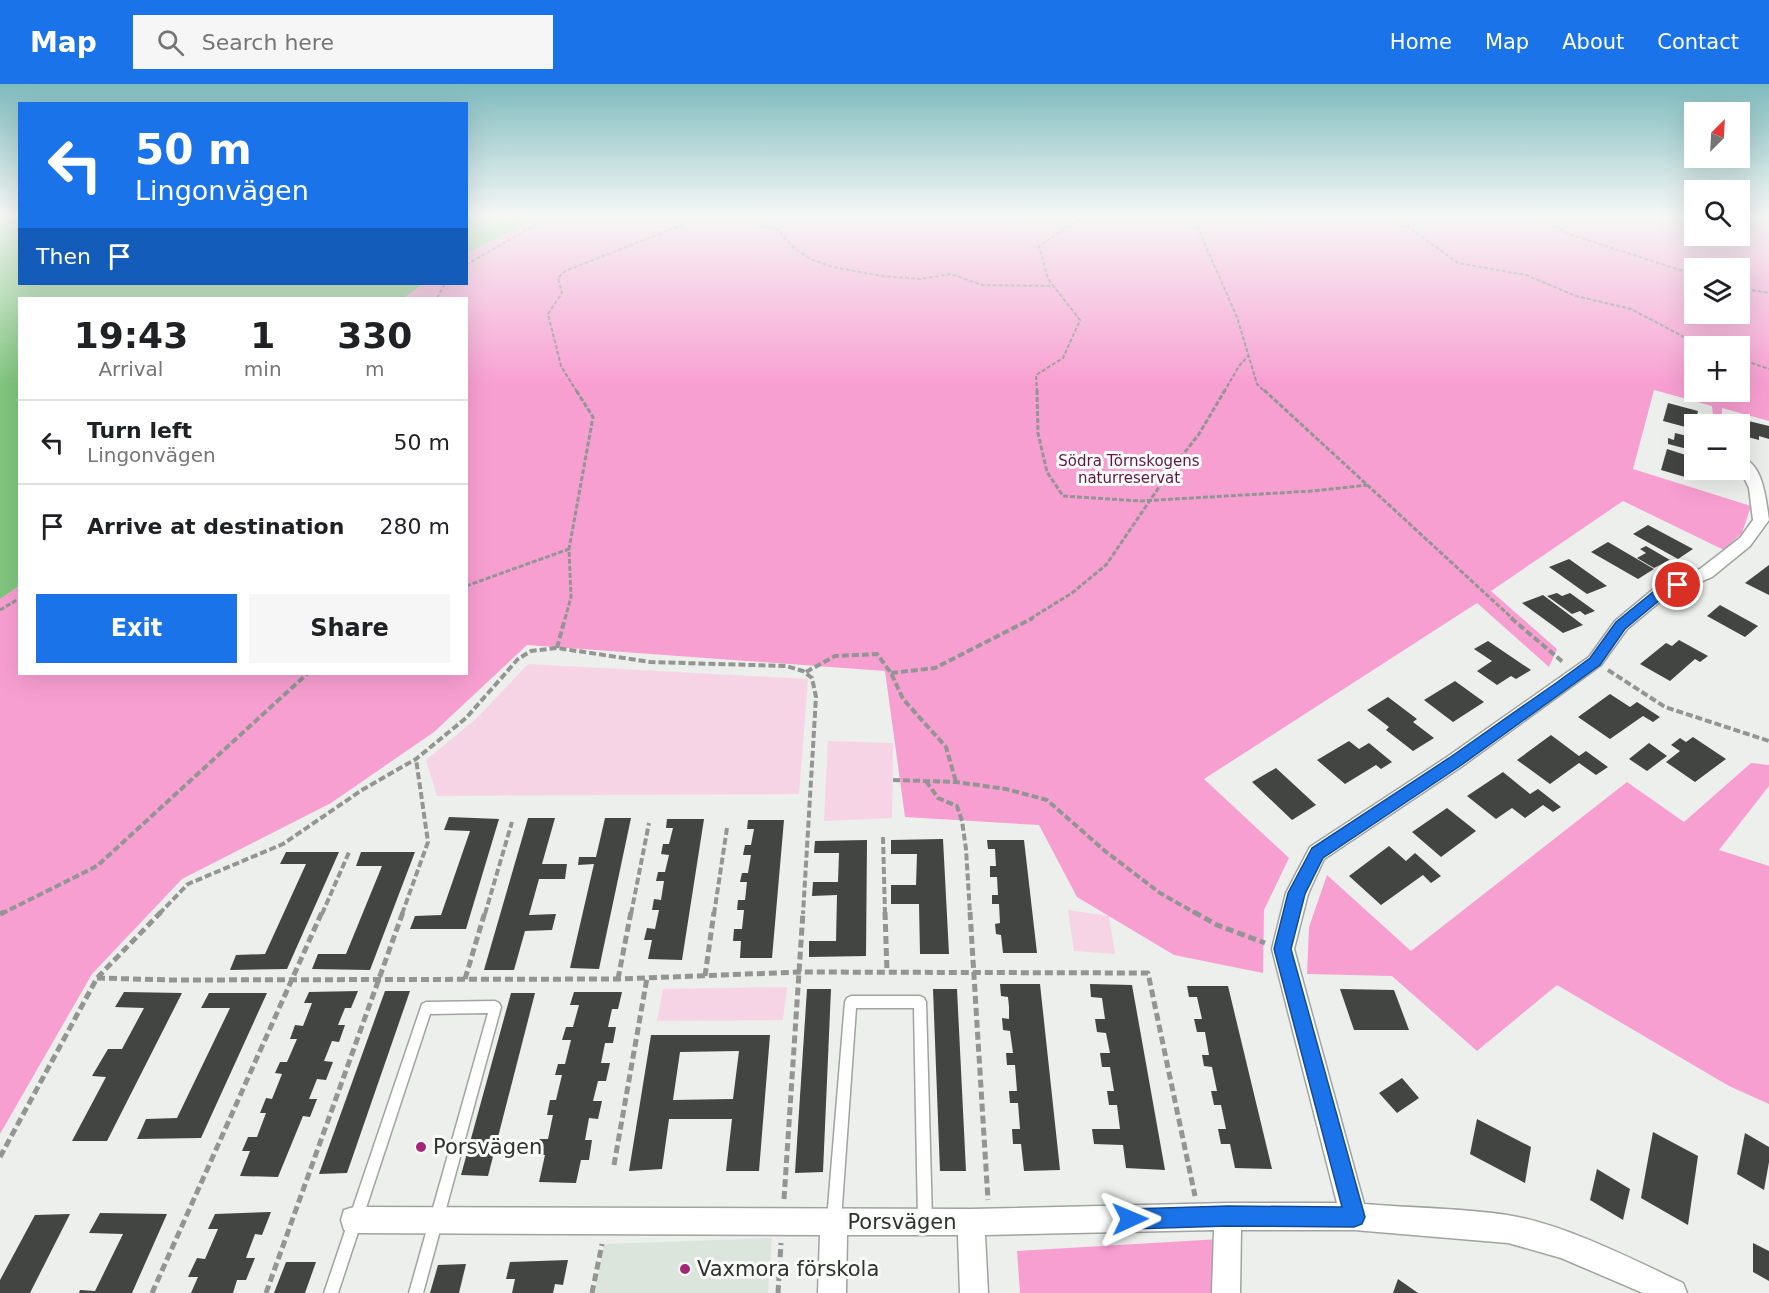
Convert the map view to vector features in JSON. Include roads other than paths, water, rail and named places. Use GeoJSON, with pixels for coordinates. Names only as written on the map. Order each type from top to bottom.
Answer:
{"type":"FeatureCollection","features":[{"type":"Feature","properties":{"kind":"street"},"geometry":{"type":"LineString","coordinates":[[1354,1217],[1283,949],[1297,893],[1317,853],[1454,762],[1577,675],[1595,661],[1621,625],[1662,591],[1706,573],[1744,542],[1761,520],[1756,484],[1750,470]]}},
{"type":"Feature","properties":{"kind":"street"},"geometry":{"type":"LineString","coordinates":[[1226,1293],[1228,1216]]}},
{"type":"Feature","properties":{"kind":"street"},"geometry":{"type":"LineString","coordinates":[[980,1222],[1228,1216],[1354,1217],[1508,1229],[1561,1244],[1619,1267],[1673,1293]]}},
{"type":"Feature","properties":{"kind":"street","name":"Porsvägen"},"geometry":{"type":"LineString","coordinates":[[354,1220],[980,1222],[974,1293]]}},
{"type":"Feature","properties":{"kind":"street","name":"Porsvägen"},"geometry":{"type":"LineString","coordinates":[[831,1293],[834,1221]]}},
{"type":"Feature","properties":{"kind":"lane"},"geometry":{"type":"LineString","coordinates":[[834,1221],[851,1002],[920,1002],[925,1222]]}},
{"type":"Feature","properties":{"kind":"lane"},"geometry":{"type":"LineString","coordinates":[[331,1293],[426,1008],[495,1007],[416,1293]]}},
{"type":"Feature","properties":{"kind":"place","name":"Porsvägen"},"geometry":{"type":"Point","coordinates":[421,1147]}},
{"type":"Feature","properties":{"kind":"place","name":"Vaxmora förskola"},"geometry":{"type":"Point","coordinates":[685,1269]}},
{"type":"Feature","properties":{"kind":"park label","name":"Södra Törnskogens naturreservat"},"geometry":{"type":"Point","coordinates":[1129,470]}}]}
